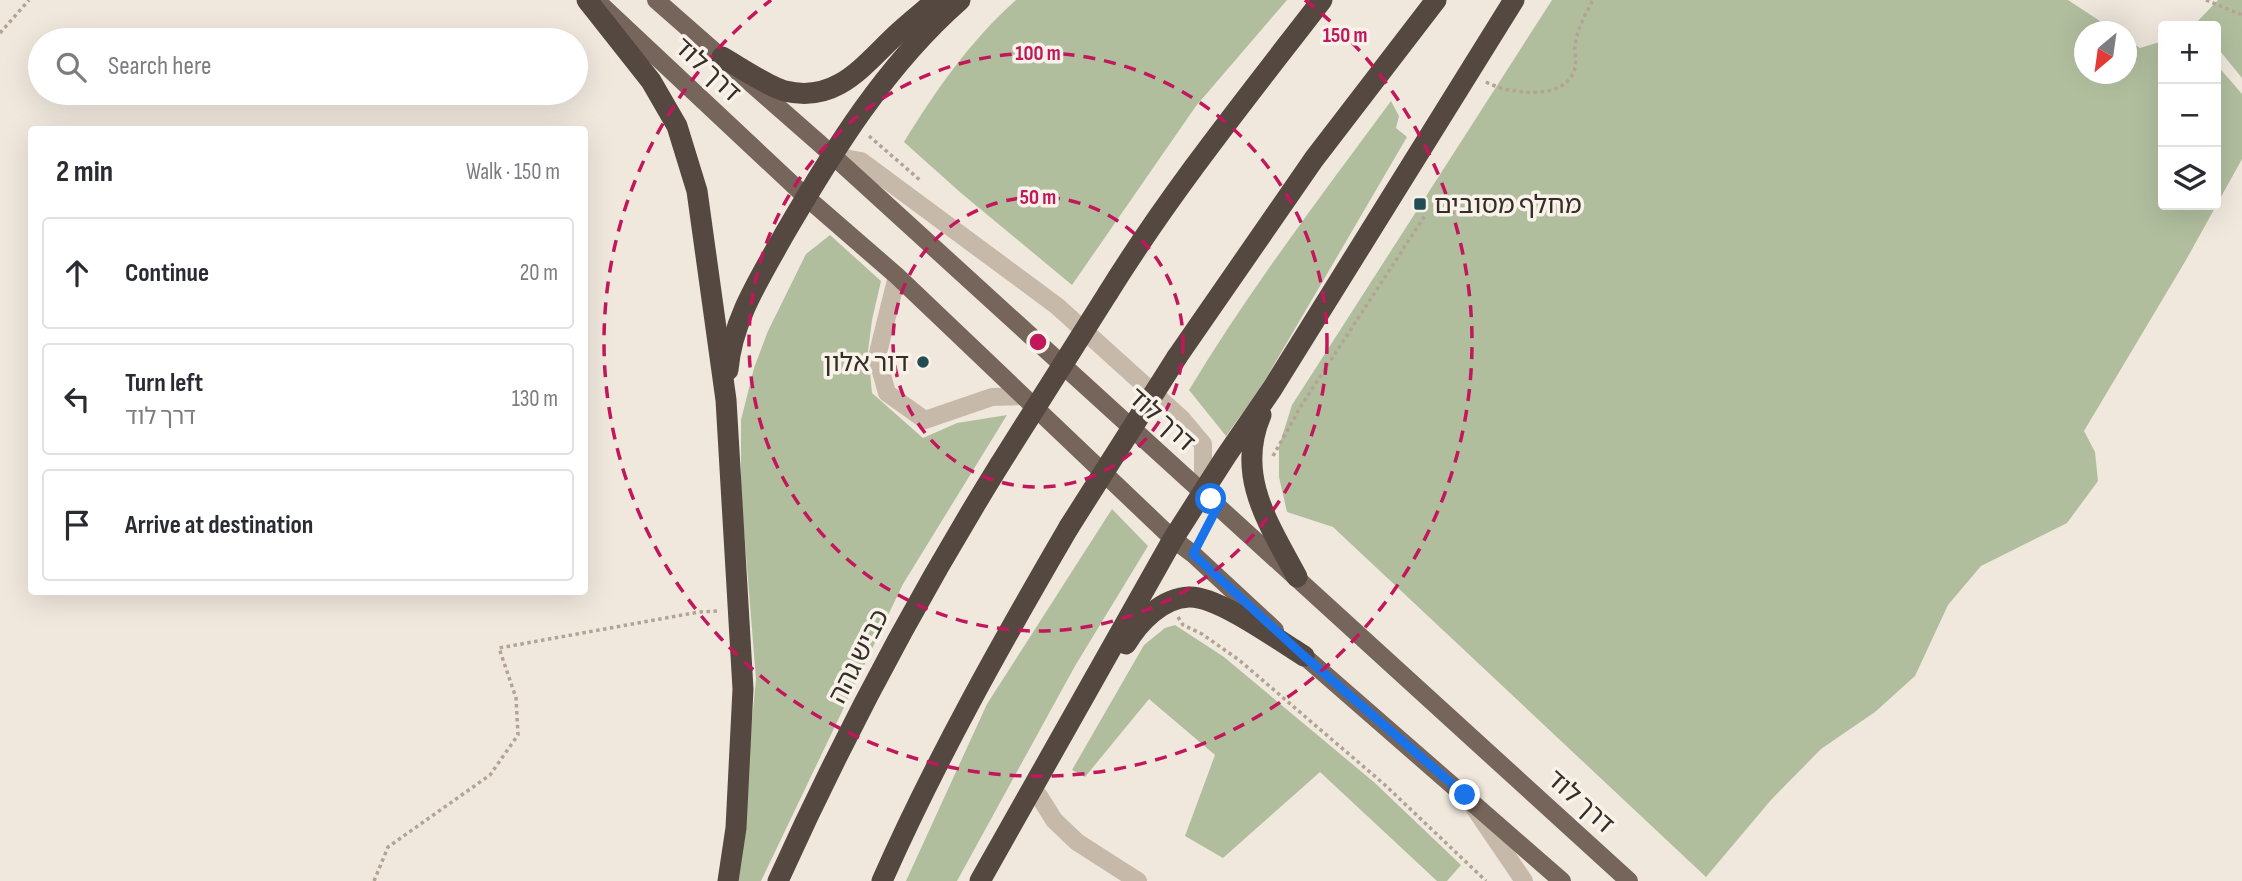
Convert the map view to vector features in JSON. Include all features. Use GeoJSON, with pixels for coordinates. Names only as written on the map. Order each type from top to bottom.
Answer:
{"type":"FeatureCollection","features":[{"type":"Feature","properties":{"kind":"highway"},"geometry":{"type":"LineString","coordinates":[[587,0],[651,81],[677,126],[697,191],[726,400],[743,689],[736,828],[728,881]]}},
{"type":"Feature","properties":{"kind":"highway"},"geometry":{"type":"LineString","coordinates":[[722,57],[783,90],[811,94],[849,80],[898,32],[936,0]]}},
{"type":"Feature","properties":{"kind":"highway"},"geometry":{"type":"LineString","coordinates":[[726,400],[728,365],[738,323],[806,197],[875,92],[914,45],[960,0]]}},
{"type":"Feature","properties":{"kind":"highway","name":"כביש גהה"},"geometry":{"type":"LineString","coordinates":[[778,881],[910,617],[1000,464],[1136,248],[1322,0]]}},
{"type":"Feature","properties":{"kind":"highway"},"geometry":{"type":"LineString","coordinates":[[882,881],[954,733],[1007,633],[1069,527],[1177,357],[1314,159],[1436,0]]}},
{"type":"Feature","properties":{"kind":"highway"},"geometry":{"type":"LineString","coordinates":[[981,881],[1173,540],[1211,499],[1272,389],[1514,0]]}},
{"type":"Feature","properties":{"kind":"highway"},"geometry":{"type":"LineString","coordinates":[[1272,389],[1256,428],[1252,447],[1252,474],[1260,505],[1297,577]]}},
{"type":"Feature","properties":{"kind":"highway"},"geometry":{"type":"LineString","coordinates":[[981,881],[1039,796],[1134,631],[1155,611],[1174,599],[1192,597],[1228,609],[1304,656]]}},
{"type":"Feature","properties":{"kind":"main road","name":"דרך לוד"},"geometry":{"type":"LineString","coordinates":[[596,0],[806,197],[897,276],[1173,540],[1193,554],[1304,656],[1562,881]]}},
{"type":"Feature","properties":{"kind":"main road","name":"דרך לוד"},"geometry":{"type":"LineString","coordinates":[[656,0],[833,156],[1629,881]]}},
{"type":"Feature","properties":{"kind":"lane"},"geometry":{"type":"LineString","coordinates":[[833,156],[861,161],[1057,306],[1182,419],[1203,444],[1211,499]]}},
{"type":"Feature","properties":{"kind":"lane"},"geometry":{"type":"LineString","coordinates":[[897,276],[877,357],[887,393],[925,420],[992,397],[1023,397]]}},
{"type":"Feature","properties":{"kind":"lane"},"geometry":{"type":"LineString","coordinates":[[1465,795],[1524,881]]}},
{"type":"Feature","properties":{"kind":"lane"},"geometry":{"type":"LineString","coordinates":[[1039,796],[1054,820],[1070,836],[1138,881]]}},
{"type":"Feature","properties":{"kind":"path"},"geometry":{"type":"LineString","coordinates":[[0,33],[29,0]]}},
{"type":"Feature","properties":{"kind":"path"},"geometry":{"type":"LineString","coordinates":[[1468,74],[1499,89],[1537,94],[1555,89],[1568,80],[1575,69],[1577,32],[1593,0]]}},
{"type":"Feature","properties":{"kind":"path"},"geometry":{"type":"LineString","coordinates":[[2206,0],[2242,15]]}},
{"type":"Feature","properties":{"kind":"path"},"geometry":{"type":"LineString","coordinates":[[1255,488],[1301,406],[1426,214]]}},
{"type":"Feature","properties":{"kind":"path"},"geometry":{"type":"LineString","coordinates":[[1193,554],[1211,499]]}},
{"type":"Feature","properties":{"kind":"path"},"geometry":{"type":"LineString","coordinates":[[374,881],[388,847],[490,775],[518,735],[516,698],[499,648],[699,612],[737,610]]}},
{"type":"Feature","properties":{"kind":"green space"},"geometry":{"type":"Polygon","coordinates":[[[1016,0],[1287,0],[1196,106],[1072,285],[904,142],[955,67],[984,32],[1016,0]]]}},
{"type":"Feature","properties":{"kind":"green space"},"geometry":{"type":"Polygon","coordinates":[[[1552,0],[2068,0],[2100,21],[2074,21],[2074,84],[2137,84],[2137,46],[2140,48],[2158,43],[2158,210],[2214,210],[2084,431],[2095,452],[2098,481],[2067,523],[1981,566],[1948,605],[1915,676],[1875,712],[1821,749],[1771,800],[1706,877],[1333,527],[1287,512],[1279,477],[1279,446],[1292,405],[1552,0]]]}},
{"type":"Feature","properties":{"kind":"green space"},"geometry":{"type":"Polygon","coordinates":[[[2218,0],[2242,0],[2242,78],[2221,52],[2221,21],[2198,21],[2218,0]]]}},
{"type":"Feature","properties":{"kind":"green space"},"geometry":{"type":"Polygon","coordinates":[[[2221,70],[2242,94],[2242,159],[2221,197],[2221,70]]]}},
{"type":"Feature","properties":{"kind":"green space"},"geometry":{"type":"Polygon","coordinates":[[[1391,101],[1399,116],[1396,128],[1407,137],[1261,387],[1226,436],[1189,390],[1261,279],[1391,101]]]}},
{"type":"Feature","properties":{"kind":"green space"},"geometry":{"type":"Polygon","coordinates":[[[830,235],[881,281],[868,351],[872,393],[923,438],[957,423],[1007,415],[903,584],[761,881],[736,881],[756,679],[741,493],[741,420],[754,368],[768,331],[806,254],[830,235]]]}},
{"type":"Feature","properties":{"kind":"green space"},"geometry":{"type":"Polygon","coordinates":[[[1112,509],[1148,546],[1075,666],[957,881],[906,881],[987,704],[1112,509]]]}},
{"type":"Feature","properties":{"kind":"green space"},"geometry":{"type":"Polygon","coordinates":[[[1175,625],[1224,657],[1375,783],[1461,865],[1447,881],[1437,881],[1320,772],[1223,858],[1185,836],[1215,755],[1149,699],[1085,777],[1072,770],[1144,645],[1165,628],[1175,625]]]}},
{"type":"Feature","properties":{"kind":"place","name":"מחלף מסובים"},"geometry":{"type":"Point","coordinates":[1420,204]}},
{"type":"Feature","properties":{"kind":"place","name":"דור אלון"},"geometry":{"type":"Point","coordinates":[923,362]}},
{"type":"Feature","properties":{"kind":"route"},"geometry":{"type":"LineString","coordinates":[[1211,499],[1218,506],[1193,554],[1304,656],[1465,795]]}}]}
